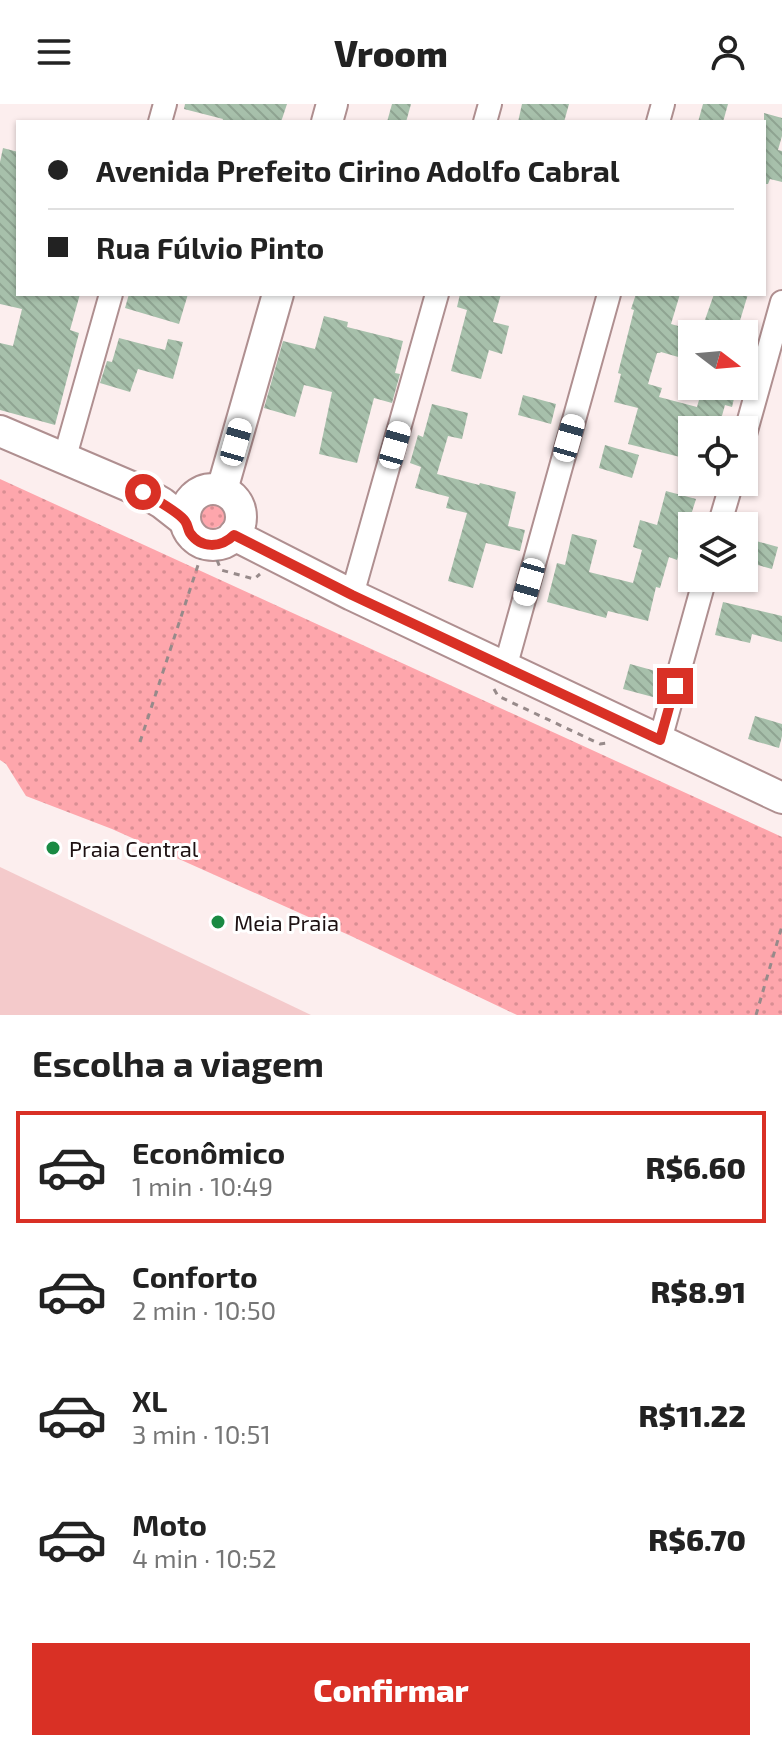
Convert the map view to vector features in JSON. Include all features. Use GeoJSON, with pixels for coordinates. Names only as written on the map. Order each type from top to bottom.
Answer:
{"type":"FeatureCollection","features":[{"type":"Feature","properties":{"kind":"main road"},"geometry":{"type":"LineString","coordinates":[[222,490],[277,296]]}},
{"type":"Feature","properties":{"kind":"main road"},"geometry":{"type":"LineString","coordinates":[[0,431],[143,492],[185,521]]}},
{"type":"Feature","properties":{"kind":"main road"},"geometry":{"type":"LineString","coordinates":[[206,490],[222,490],[230,495],[240,510],[239,528],[224,543],[205,544],[188,531],[185,521],[187,505],[206,490]]}},
{"type":"Feature","properties":{"kind":"main road"},"geometry":{"type":"LineString","coordinates":[[234,535],[352,595],[782,798]]}},
{"type":"Feature","properties":{"kind":"street"},"geometry":{"type":"LineString","coordinates":[[64,460],[110,296]]}},
{"type":"Feature","properties":{"kind":"street"},"geometry":{"type":"LineString","coordinates":[[352,595],[436,296]]}},
{"type":"Feature","properties":{"kind":"street"},"geometry":{"type":"LineString","coordinates":[[505,668],[608,296]]}},
{"type":"Feature","properties":{"kind":"street"},"geometry":{"type":"LineString","coordinates":[[750,416],[782,302]]}},
{"type":"Feature","properties":{"kind":"street"},"geometry":{"type":"LineString","coordinates":[[660,740],[701,592]]}},
{"type":"Feature","properties":{"kind":"path"},"geometry":{"type":"LineString","coordinates":[[140,742],[201,554]]}},
{"type":"Feature","properties":{"kind":"path"},"geometry":{"type":"LineString","coordinates":[[756,1015],[782,926]]}},
{"type":"Feature","properties":{"kind":"shaded area"},"geometry":{"type":"Polygon","coordinates":[[[0,479],[782,837],[782,1015],[517,1015],[351,936],[112,829],[26,796],[6,764],[0,760],[0,479]]]}},
{"type":"Feature","properties":{"kind":"shaded area"},"geometry":{"type":"Polygon","coordinates":[[[212,502],[221,506],[225,515],[221,524],[212,528],[203,524],[199,515],[203,506],[212,502]]]}},
{"type":"Feature","properties":{"kind":"shaded area"},"geometry":{"type":"Polygon","coordinates":[[[0,867],[311,1015],[0,1015],[0,867]]]}},
{"type":"Feature","properties":{"kind":"building"},"geometry":{"type":"Polygon","coordinates":[[[185,104],[287,104],[282,120],[223,120],[184,109],[185,104]]]}},
{"type":"Feature","properties":{"kind":"building"},"geometry":{"type":"Polygon","coordinates":[[[392,104],[411,104],[407,120],[388,120],[392,104]]]}},
{"type":"Feature","properties":{"kind":"building"},"geometry":{"type":"Polygon","coordinates":[[[522,104],[569,104],[565,120],[518,120],[522,104]]]}},
{"type":"Feature","properties":{"kind":"building"},"geometry":{"type":"Polygon","coordinates":[[[703,104],[728,104],[724,120],[699,120],[703,104]]]}},
{"type":"Feature","properties":{"kind":"building"},"geometry":{"type":"Polygon","coordinates":[[[764,113],[782,118],[778,150],[782,151],[782,182],[770,179],[766,184],[764,113]]]}},
{"type":"Feature","properties":{"kind":"building"},"geometry":{"type":"Polygon","coordinates":[[[3,148],[16,151],[16,296],[79,296],[70,330],[79,333],[55,425],[0,410],[0,343],[13,346],[22,309],[0,304],[0,162],[3,148]]]}},
{"type":"Feature","properties":{"kind":"building"},"geometry":{"type":"Polygon","coordinates":[[[128,296],[187,296],[179,324],[125,308],[128,296]]]}},
{"type":"Feature","properties":{"kind":"building"},"geometry":{"type":"Polygon","coordinates":[[[460,296],[500,296],[493,322],[509,326],[502,354],[489,350],[481,379],[451,371],[467,310],[457,307],[460,296]]]}},
{"type":"Feature","properties":{"kind":"building"},"geometry":{"type":"Polygon","coordinates":[[[635,296],[679,296],[671,324],[678,326],[678,357],[657,353],[648,384],[662,388],[659,397],[697,407],[699,400],[734,400],[732,407],[725,405],[722,416],[678,416],[678,456],[628,444],[638,408],[614,402],[634,310],[631,309],[635,296]]]}},
{"type":"Feature","properties":{"kind":"building"},"geometry":{"type":"Polygon","coordinates":[[[713,296],[747,296],[740,320],[705,320],[713,296]]]}},
{"type":"Feature","properties":{"kind":"building"},"geometry":{"type":"Polygon","coordinates":[[[324,316],[348,322],[347,327],[403,341],[395,373],[400,374],[392,403],[374,398],[357,463],[319,454],[332,392],[304,385],[295,417],[264,408],[283,341],[315,349],[324,316]]]}},
{"type":"Feature","properties":{"kind":"building"},"geometry":{"type":"Polygon","coordinates":[[[119,338],[165,350],[168,339],[183,342],[173,379],[138,369],[130,392],[100,383],[107,361],[112,362],[119,338]]]}},
{"type":"Feature","properties":{"kind":"building"},"geometry":{"type":"Polygon","coordinates":[[[523,395],[556,404],[551,424],[518,415],[523,395]]]}},
{"type":"Feature","properties":{"kind":"building"},"geometry":{"type":"Polygon","coordinates":[[[432,404],[468,413],[462,439],[448,436],[437,474],[516,492],[508,526],[525,530],[520,551],[486,543],[473,588],[448,581],[467,513],[446,508],[449,497],[415,488],[421,467],[410,463],[418,435],[423,437],[432,404]]]}},
{"type":"Feature","properties":{"kind":"building"},"geometry":{"type":"Polygon","coordinates":[[[605,445],[639,455],[632,478],[599,468],[605,445]]]}},
{"type":"Feature","properties":{"kind":"building"},"geometry":{"type":"Polygon","coordinates":[[[666,491],[696,499],[692,512],[678,512],[678,557],[677,560],[669,557],[660,588],[656,587],[648,621],[608,611],[606,618],[547,602],[557,563],[565,565],[572,534],[597,540],[589,572],[633,583],[642,550],[633,547],[640,520],[657,525],[666,491]]]}},
{"type":"Feature","properties":{"kind":"building"},"geometry":{"type":"Polygon","coordinates":[[[758,541],[778,547],[772,569],[758,565],[758,541]]]}},
{"type":"Feature","properties":{"kind":"building"},"geometry":{"type":"Polygon","coordinates":[[[723,602],[782,616],[782,642],[752,634],[750,643],[715,635],[723,602]]]}},
{"type":"Feature","properties":{"kind":"building"},"geometry":{"type":"Polygon","coordinates":[[[630,664],[659,672],[653,697],[623,689],[630,664]]]}},
{"type":"Feature","properties":{"kind":"building"},"geometry":{"type":"Polygon","coordinates":[[[755,716],[782,724],[779,748],[748,739],[755,716]]]}},
{"type":"Feature","properties":{"kind":"place","name":"Praia Central"},"geometry":{"type":"Point","coordinates":[53,848]}},
{"type":"Feature","properties":{"kind":"place","name":"Meia Praia"},"geometry":{"type":"Point","coordinates":[218,922]}},
{"type":"Feature","properties":{"kind":"route"},"geometry":{"type":"LineString","coordinates":[[143,492],[185,521],[188,531],[205,544],[218,545],[234,535],[352,595],[660,740],[675,686]]}}]}
